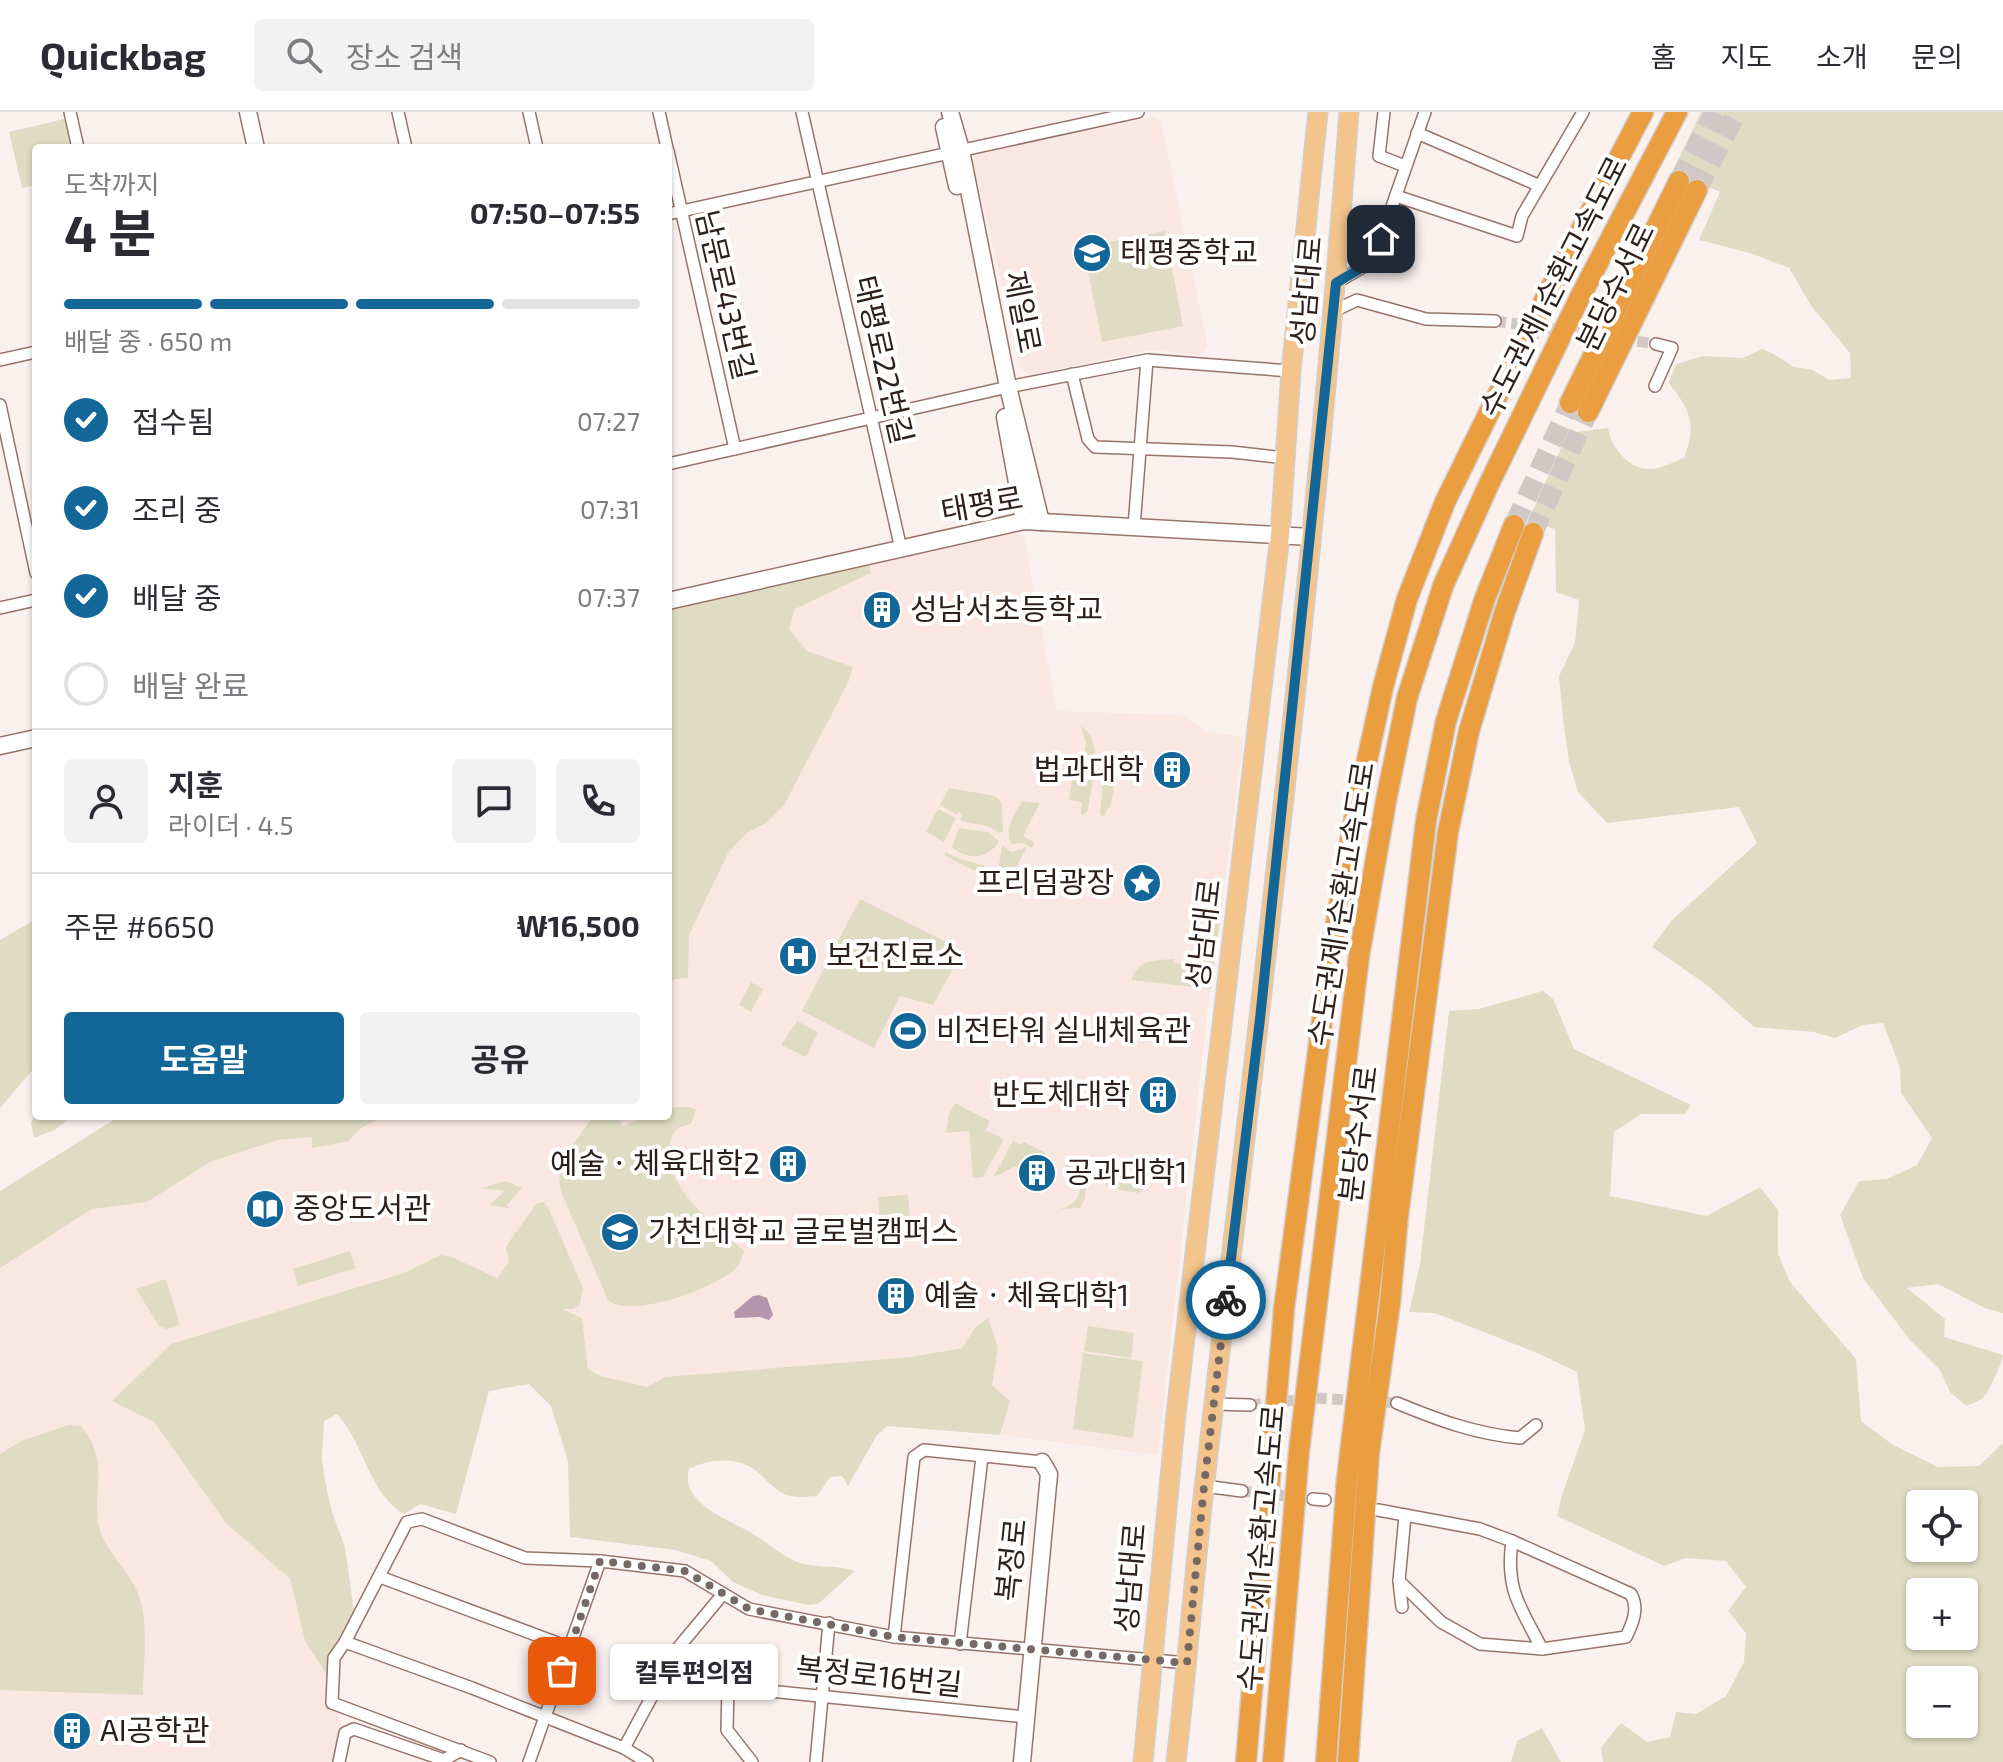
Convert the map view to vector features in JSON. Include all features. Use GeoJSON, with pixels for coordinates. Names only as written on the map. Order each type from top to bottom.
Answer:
{"type":"FeatureCollection","features":[{"type":"Feature","properties":{"kind":"highway","name":"수도권제1순환고속도로"},"geometry":{"type":"LineString","coordinates":[[1246,1762],[1284,1309],[1331,953],[1353,825],[1383,687],[1407,599],[1445,502],[1548,293],[1643,112]]}},
{"type":"Feature","properties":{"kind":"highway","name":"수도권제1순환고속도로"},"geometry":{"type":"LineString","coordinates":[[1273,1762],[1299,1451],[1357,972],[1407,698],[1443,586],[1489,484],[1579,299],[1677,112]]}},
{"type":"Feature","properties":{"kind":"highway","name":"분당수서로"},"geometry":{"type":"LineString","coordinates":[[1579,407],[1688,186]]}},
{"type":"Feature","properties":{"kind":"highway","name":"분당수서로"},"geometry":{"type":"LineString","coordinates":[[1326,1762],[1347,1479],[1426,821],[1446,721],[1484,601],[1523,529],[1505,611],[1469,731],[1448,832],[1369,1453],[1348,1762]]}},
{"type":"Feature","properties":{"kind":"main road"},"geometry":{"type":"LineString","coordinates":[[248,112],[255,144]]}},
{"type":"Feature","properties":{"kind":"main road","name":"제일로"},"geometry":{"type":"LineString","coordinates":[[940,112],[955,152]]}},
{"type":"Feature","properties":{"kind":"main road","name":"제일로"},"geometry":{"type":"LineString","coordinates":[[950,112],[955,152],[1033,522]]}},
{"type":"Feature","properties":{"kind":"main road","name":"성남대로"},"geometry":{"type":"LineString","coordinates":[[1143,1762],[1162,1540],[1280,535],[1291,371],[1318,112]]}},
{"type":"Feature","properties":{"kind":"main road","name":"성남대로"},"geometry":{"type":"LineString","coordinates":[[1176,1762],[1204,1486],[1311,537],[1334,311],[1349,112]]}},
{"type":"Feature","properties":{"kind":"main road","name":"태평로"},"geometry":{"type":"LineString","coordinates":[[672,600],[1033,522],[1311,537]]}},
{"type":"Feature","properties":{"kind":"main road"},"geometry":{"type":"LineString","coordinates":[[0,746],[32,739]]}},
{"type":"Feature","properties":{"kind":"main road"},"geometry":{"type":"LineString","coordinates":[[1246,818],[1281,822]]}},
{"type":"Feature","properties":{"kind":"main road","name":"복정로"},"geometry":{"type":"LineString","coordinates":[[1022,1762],[1049,1474],[1042,1462]]}},
{"type":"Feature","properties":{"kind":"main road"},"geometry":{"type":"LineString","coordinates":[[1162,1540],[1198,1544]]}},
{"type":"Feature","properties":{"kind":"main road"},"geometry":{"type":"LineString","coordinates":[[1157,1593],[1194,1596]]}},
{"type":"Feature","properties":{"kind":"street"},"geometry":{"type":"LineString","coordinates":[[70,112],[77,144]]}},
{"type":"Feature","properties":{"kind":"street"},"geometry":{"type":"LineString","coordinates":[[398,112],[405,144]]}},
{"type":"Feature","properties":{"kind":"street"},"geometry":{"type":"LineString","coordinates":[[529,112],[536,144]]}},
{"type":"Feature","properties":{"kind":"street","name":"남문로43번길"},"geometry":{"type":"LineString","coordinates":[[659,112],[667,144]]}},
{"type":"Feature","properties":{"kind":"street","name":"태평로22번길"},"geometry":{"type":"LineString","coordinates":[[802,112],[901,549]]}},
{"type":"Feature","properties":{"kind":"street"},"geometry":{"type":"LineString","coordinates":[[672,213],[1138,112]]}},
{"type":"Feature","properties":{"kind":"street"},"geometry":{"type":"LineString","coordinates":[[1384,112],[1379,156],[1405,166]]}},
{"type":"Feature","properties":{"kind":"street"},"geometry":{"type":"LineString","coordinates":[[1336,283],[1373,261],[1425,112]]}},
{"type":"Feature","properties":{"kind":"street"},"geometry":{"type":"LineString","coordinates":[[1396,196],[1517,236],[1522,216],[1538,185],[1583,112]]}},
{"type":"Feature","properties":{"kind":"street"},"geometry":{"type":"LineString","coordinates":[[1417,133],[1538,185]]}},
{"type":"Feature","properties":{"kind":"street","name":"남문로43번길"},"geometry":{"type":"LineString","coordinates":[[672,168],[735,449]]}},
{"type":"Feature","properties":{"kind":"street"},"geometry":{"type":"LineString","coordinates":[[1334,311],[1357,300],[1426,319],[1495,321]]}},
{"type":"Feature","properties":{"kind":"street"},"geometry":{"type":"LineString","coordinates":[[1655,386],[1672,348],[1656,344]]}},
{"type":"Feature","properties":{"kind":"street"},"geometry":{"type":"LineString","coordinates":[[0,360],[32,353]]}},
{"type":"Feature","properties":{"kind":"street"},"geometry":{"type":"LineString","coordinates":[[1134,527],[1147,360]]}},
{"type":"Feature","properties":{"kind":"street"},"geometry":{"type":"LineString","coordinates":[[672,463],[1004,388],[1147,360],[1291,371]]}},
{"type":"Feature","properties":{"kind":"street"},"geometry":{"type":"LineString","coordinates":[[1072,374],[1088,439],[1095,447],[1232,452],[1285,458]]}},
{"type":"Feature","properties":{"kind":"street"},"geometry":{"type":"LineString","coordinates":[[0,405],[32,554]]}},
{"type":"Feature","properties":{"kind":"street"},"geometry":{"type":"LineString","coordinates":[[0,608],[32,601]]}},
{"type":"Feature","properties":{"kind":"street"},"geometry":{"type":"LineString","coordinates":[[1397,1403],[1469,1431],[1505,1437],[1520,1438],[1536,1425]]}},
{"type":"Feature","properties":{"kind":"street"},"geometry":{"type":"LineString","coordinates":[[1214,1404],[1250,1405]]}},
{"type":"Feature","properties":{"kind":"street"},"geometry":{"type":"LineString","coordinates":[[894,1637],[914,1457],[924,1450],[1042,1462]]}},
{"type":"Feature","properties":{"kind":"street"},"geometry":{"type":"LineString","coordinates":[[960,1644],[982,1457]]}},
{"type":"Feature","properties":{"kind":"street"},"geometry":{"type":"LineString","coordinates":[[1204,1486],[1242,1491]]}},
{"type":"Feature","properties":{"kind":"street"},"geometry":{"type":"LineString","coordinates":[[1378,1510],[1480,1529],[1512,1541],[1631,1594],[1635,1601],[1634,1621],[1626,1637],[1542,1649],[1480,1644],[1441,1622],[1399,1581]]}},
{"type":"Feature","properties":{"kind":"street"},"geometry":{"type":"LineString","coordinates":[[1402,1607],[1399,1581],[1405,1516]]}},
{"type":"Feature","properties":{"kind":"street"},"geometry":{"type":"LineString","coordinates":[[490,1762],[332,1703],[334,1658],[407,1522],[422,1519],[525,1558],[600,1561],[685,1571],[749,1609],[894,1637],[1187,1663]]}},
{"type":"Feature","properties":{"kind":"street"},"geometry":{"type":"LineString","coordinates":[[1512,1541],[1509,1564],[1511,1586],[1542,1649]]}},
{"type":"Feature","properties":{"kind":"street"},"geometry":{"type":"LineString","coordinates":[[529,1762],[600,1561]]}},
{"type":"Feature","properties":{"kind":"street"},"geometry":{"type":"LineString","coordinates":[[380,1577],[571,1648]]}},
{"type":"Feature","properties":{"kind":"street"},"geometry":{"type":"LineString","coordinates":[[624,1748],[678,1648],[723,1594]]}},
{"type":"Feature","properties":{"kind":"street"},"geometry":{"type":"LineString","coordinates":[[816,1762],[829,1623]]}},
{"type":"Feature","properties":{"kind":"street"},"geometry":{"type":"LineString","coordinates":[[345,1642],[546,1717],[624,1748],[647,1762]]}},
{"type":"Feature","properties":{"kind":"street","name":"복정로16번길"},"geometry":{"type":"LineString","coordinates":[[660,1680],[824,1694],[1026,1717]]}},
{"type":"Feature","properties":{"kind":"street"},"geometry":{"type":"LineString","coordinates":[[728,1685],[727,1730],[752,1762]]}},
{"type":"Feature","properties":{"kind":"street"},"geometry":{"type":"LineString","coordinates":[[339,1762],[345,1733],[354,1729],[444,1760],[461,1750]]}},
{"type":"Feature","properties":{"kind":"shaded area"},"geometry":{"type":"Polygon","coordinates":[[[1701,112],[2003,112],[2003,1313],[1985,1308],[1938,1284],[1907,1288],[1945,1319],[1944,1337],[2003,1355],[1984,1397],[1966,1406],[1950,1392],[1940,1370],[1909,1339],[1863,1278],[1840,1215],[1859,1181],[1887,1179],[1917,1165],[1932,1138],[1901,1093],[1900,1067],[1883,1023],[1863,1025],[1835,1038],[1814,1032],[1754,1027],[1707,985],[1652,947],[1672,920],[1757,843],[1739,807],[1607,823],[1578,792],[1569,762],[1559,676],[1575,643],[1579,600],[1556,592],[1555,529],[1528,521],[1568,433],[1608,428],[1617,450],[1629,462],[1645,469],[1657,468],[1684,458],[1690,436],[1691,426],[1686,410],[1669,383],[1676,364],[1703,356],[1743,358],[1762,349],[1794,367],[1813,370],[1829,380],[1851,378],[1850,353],[1812,307],[1789,268],[1750,253],[1699,240],[1720,192],[1672,172],[1701,112]]]}},
{"type":"Feature","properties":{"kind":"shaded area","name":"태평중학교"},"geometry":{"type":"Polygon","coordinates":[[[1153,117],[1161,121],[1208,347],[1200,355],[1151,350],[1028,375],[1021,368],[973,160],[978,153],[1153,117]]]}},
{"type":"Feature","properties":{"kind":"shaded area"},"geometry":{"type":"Polygon","coordinates":[[[68,118],[74,144],[32,144],[32,186],[22,188],[9,132],[68,118]]]}},
{"type":"Feature","properties":{"kind":"shaded area"},"geometry":{"type":"Polygon","coordinates":[[[1165,231],[1183,326],[1102,342],[1083,247],[1165,231]]]}},
{"type":"Feature","properties":{"kind":"shaded area","name":"가천대학교 글로벌캠퍼스"},"geometry":{"type":"Polygon","coordinates":[[[1015,533],[1024,537],[1057,711],[1181,715],[1208,732],[1244,737],[1207,1015],[1158,1455],[1000,1435],[1010,1401],[992,1385],[998,1348],[975,1328],[962,1348],[911,1357],[665,1377],[647,1387],[617,1381],[588,1369],[582,1318],[452,1257],[441,1255],[404,1273],[172,1344],[113,1401],[154,1422],[226,1523],[290,1579],[305,1641],[328,1673],[330,1696],[345,1733],[339,1762],[0,1762],[0,1268],[92,1208],[147,1202],[210,1162],[278,1140],[312,1137],[312,1147],[375,1120],[672,1120],[672,981],[688,953],[689,935],[728,853],[747,833],[766,823],[853,667],[806,651],[789,629],[795,609],[870,573],[869,563],[1015,533]]]}},
{"type":"Feature","properties":{"kind":"shaded area"},"geometry":{"type":"Polygon","coordinates":[[[869,563],[871,573],[795,609],[789,629],[807,651],[853,667],[848,683],[784,805],[766,823],[747,833],[728,853],[689,935],[688,978],[672,981],[672,610],[869,563]]]}},
{"type":"Feature","properties":{"kind":"shaded area"},"geometry":{"type":"Polygon","coordinates":[[[1081,726],[1089,733],[1095,753],[1088,810],[1083,815],[1082,802],[1069,800],[1073,773],[1082,773],[1086,743],[1081,726]]]}},
{"type":"Feature","properties":{"kind":"shaded area"},"geometry":{"type":"Polygon","coordinates":[[[1103,784],[1114,786],[1111,804],[1103,817],[1100,813],[1103,784]]]}},
{"type":"Feature","properties":{"kind":"shaded area"},"geometry":{"type":"Polygon","coordinates":[[[949,788],[995,796],[1002,804],[1003,832],[960,820],[962,814],[959,812],[957,815],[940,805],[949,788]]]}},
{"type":"Feature","properties":{"kind":"shaded area"},"geometry":{"type":"Polygon","coordinates":[[[1022,801],[1040,803],[1023,836],[1034,842],[1032,848],[1023,843],[1011,844],[1009,838],[1011,821],[1022,801]]]}},
{"type":"Feature","properties":{"kind":"shaded area"},"geometry":{"type":"Polygon","coordinates":[[[938,809],[956,818],[944,842],[926,832],[938,809]]]}},
{"type":"Feature","properties":{"kind":"shaded area"},"geometry":{"type":"Polygon","coordinates":[[[959,828],[988,832],[999,841],[990,852],[977,856],[964,854],[952,847],[959,828]]]}},
{"type":"Feature","properties":{"kind":"shaded area"},"geometry":{"type":"Polygon","coordinates":[[[1002,846],[1012,852],[1027,847],[1012,875],[999,865],[1002,846]]]}},
{"type":"Feature","properties":{"kind":"shaded area"},"geometry":{"type":"Polygon","coordinates":[[[946,852],[983,865],[1005,887],[944,855],[946,852]]]}},
{"type":"Feature","properties":{"kind":"shaded area"},"geometry":{"type":"Polygon","coordinates":[[[860,899],[959,948],[953,960],[956,963],[933,1005],[900,996],[874,1048],[802,1011],[860,899]]]}},
{"type":"Feature","properties":{"kind":"shaded area"},"geometry":{"type":"Polygon","coordinates":[[[1210,903],[1222,905],[1211,989],[1131,980],[1139,968],[1148,962],[1174,959],[1174,963],[1186,965],[1188,956],[1201,953],[1210,903]]]}},
{"type":"Feature","properties":{"kind":"shaded area"},"geometry":{"type":"Polygon","coordinates":[[[32,921],[32,1071],[0,1108],[0,940],[32,921]]]}},
{"type":"Feature","properties":{"kind":"shaded area"},"geometry":{"type":"Polygon","coordinates":[[[751,982],[763,989],[751,1012],[739,1005],[751,982]]]}},
{"type":"Feature","properties":{"kind":"shaded area"},"geometry":{"type":"Polygon","coordinates":[[[1543,991],[1553,999],[1574,1049],[1691,1105],[1685,1114],[1641,1114],[1614,1132],[1610,1196],[1707,1216],[1760,1187],[1778,1210],[1778,1254],[1790,1282],[1856,1359],[1861,1421],[1893,1445],[1938,1467],[1979,1466],[2003,1443],[2003,1762],[1603,1762],[1601,1747],[1621,1723],[1647,1742],[1670,1737],[1676,1712],[1696,1714],[1726,1696],[1744,1662],[1746,1633],[1728,1611],[1746,1587],[1726,1561],[1686,1558],[1664,1566],[1557,1516],[1585,1430],[1577,1372],[1435,1313],[1409,1312],[1420,1264],[1449,1011],[1479,1009],[1543,991]]]}},
{"type":"Feature","properties":{"kind":"shaded area"},"geometry":{"type":"Polygon","coordinates":[[[797,1021],[818,1032],[806,1057],[781,1045],[797,1021]]]}},
{"type":"Feature","properties":{"kind":"shaded area"},"geometry":{"type":"Polygon","coordinates":[[[955,1103],[990,1121],[986,1130],[1004,1139],[983,1177],[973,1178],[969,1131],[946,1133],[949,1114],[955,1103]]]}},
{"type":"Feature","properties":{"kind":"shaded area"},"geometry":{"type":"Polygon","coordinates":[[[689,1107],[696,1110],[691,1124],[676,1130],[671,1139],[670,1161],[675,1176],[694,1205],[744,1251],[736,1268],[693,1292],[653,1304],[619,1305],[608,1300],[562,1194],[560,1173],[568,1153],[590,1120],[621,1120],[622,1127],[637,1120],[672,1120],[672,1108],[689,1107]]]}},
{"type":"Feature","properties":{"kind":"shaded area"},"geometry":{"type":"Polygon","coordinates":[[[32,1120],[67,1120],[55,1130],[34,1138],[32,1120]]]}},
{"type":"Feature","properties":{"kind":"shaded area"},"geometry":{"type":"Polygon","coordinates":[[[114,1120],[380,1120],[359,1130],[349,1141],[312,1148],[312,1137],[278,1140],[210,1162],[147,1202],[92,1209],[0,1268],[0,1191],[114,1120]]]}},
{"type":"Feature","properties":{"kind":"shaded area"},"geometry":{"type":"Polygon","coordinates":[[[1013,1141],[1021,1145],[1024,1142],[1046,1153],[1044,1163],[1018,1166],[994,1176],[1013,1141]]]}},
{"type":"Feature","properties":{"kind":"shaded area"},"geometry":{"type":"Polygon","coordinates":[[[1068,1159],[1088,1169],[1085,1198],[1080,1208],[1060,1209],[1070,1205],[1080,1190],[1078,1180],[1064,1170],[1068,1159]]]}},
{"type":"Feature","properties":{"kind":"shaded area"},"geometry":{"type":"Polygon","coordinates":[[[506,1181],[522,1188],[507,1205],[509,1208],[489,1205],[505,1191],[482,1188],[506,1181]]]}},
{"type":"Feature","properties":{"kind":"shaded area"},"geometry":{"type":"Polygon","coordinates":[[[1107,1181],[1145,1186],[1138,1193],[1109,1188],[1107,1181]]]}},
{"type":"Feature","properties":{"kind":"shaded area"},"geometry":{"type":"Polygon","coordinates":[[[908,1195],[910,1218],[880,1221],[878,1197],[908,1195]]]}},
{"type":"Feature","properties":{"kind":"shaded area"},"geometry":{"type":"Polygon","coordinates":[[[543,1202],[548,1207],[583,1288],[580,1305],[562,1309],[582,1318],[588,1369],[601,1376],[647,1387],[665,1377],[911,1357],[962,1348],[975,1328],[988,1318],[998,1348],[992,1385],[1010,1401],[1000,1435],[887,1426],[877,1435],[848,1486],[842,1476],[830,1477],[817,1496],[786,1495],[755,1470],[731,1461],[714,1461],[689,1469],[688,1481],[692,1492],[720,1516],[795,1561],[855,1571],[818,1604],[808,1605],[762,1595],[733,1582],[711,1561],[675,1550],[570,1537],[568,1461],[551,1406],[529,1384],[489,1391],[456,1514],[420,1504],[404,1514],[392,1505],[337,1414],[324,1421],[322,1458],[332,1512],[345,1547],[354,1612],[336,1643],[329,1678],[305,1641],[290,1579],[226,1523],[154,1422],[112,1401],[171,1344],[404,1273],[441,1255],[497,1278],[509,1262],[506,1248],[509,1242],[536,1204],[543,1202]]]}},
{"type":"Feature","properties":{"kind":"shaded area"},"geometry":{"type":"Polygon","coordinates":[[[350,1251],[356,1268],[298,1286],[293,1269],[350,1251]]]}},
{"type":"Feature","properties":{"kind":"shaded area"},"geometry":{"type":"Polygon","coordinates":[[[166,1279],[180,1325],[166,1329],[159,1326],[136,1289],[166,1279]]]}},
{"type":"Feature","properties":{"kind":"shaded area"},"geometry":{"type":"Polygon","coordinates":[[[753,1296],[767,1298],[773,1315],[769,1320],[760,1317],[735,1318],[734,1312],[753,1296]]]}},
{"type":"Feature","properties":{"kind":"shaded area"},"geometry":{"type":"Polygon","coordinates":[[[1088,1326],[1134,1333],[1131,1358],[1084,1351],[1088,1326]]]}},
{"type":"Feature","properties":{"kind":"shaded area"},"geometry":{"type":"Polygon","coordinates":[[[1083,1353],[1143,1361],[1133,1438],[1073,1429],[1083,1353]]]}},
{"type":"Feature","properties":{"kind":"shaded area"},"geometry":{"type":"Polygon","coordinates":[[[68,1425],[81,1426],[95,1450],[100,1531],[133,1582],[141,1602],[145,1628],[143,1695],[0,1690],[0,1454],[21,1441],[68,1425]]]}},
{"type":"Feature","properties":{"kind":"shaded area"},"geometry":{"type":"Polygon","coordinates":[[[1542,1728],[1561,1762],[1511,1762],[1517,1741],[1542,1728]]]}},
{"type":"Feature","properties":{"kind":"tunnel"},"geometry":{"type":"LineString","coordinates":[[1679,181],[1715,112]]}},
{"type":"Feature","properties":{"kind":"tunnel"},"geometry":{"type":"LineString","coordinates":[[1697,190],[1737,112]]}},
{"type":"Feature","properties":{"kind":"tunnel"},"geometry":{"type":"LineString","coordinates":[[1495,321],[1604,336]]}},
{"type":"Feature","properties":{"kind":"tunnel"},"geometry":{"type":"LineString","coordinates":[[1621,339],[1656,344]]}},
{"type":"Feature","properties":{"kind":"tunnel"},"geometry":{"type":"LineString","coordinates":[[1514,525],[1570,403]]}},
{"type":"Feature","properties":{"kind":"tunnel"},"geometry":{"type":"LineString","coordinates":[[1533,533],[1588,412]]}},
{"type":"Feature","properties":{"kind":"tunnel"},"geometry":{"type":"LineString","coordinates":[[1250,1405],[1316,1398],[1397,1403]]}},
{"type":"Feature","properties":{"kind":"tunnel"},"geometry":{"type":"LineString","coordinates":[[1242,1491],[1313,1499]]}},
{"type":"Feature","properties":{"kind":"way so far"},"geometry":{"type":"LineString","coordinates":[[562,1671],[600,1561],[685,1571],[749,1609],[894,1637],[1187,1663],[1226,1300]]}},
{"type":"Feature","properties":{"kind":"place","name":"태평중학교"},"geometry":{"type":"Point","coordinates":[1092,253]}},
{"type":"Feature","properties":{"kind":"place","name":"성남서초등학교"},"geometry":{"type":"Point","coordinates":[882,610]}},
{"type":"Feature","properties":{"kind":"place","name":"법과대학"},"geometry":{"type":"Point","coordinates":[1172,770]}},
{"type":"Feature","properties":{"kind":"place","name":"프리덤광장"},"geometry":{"type":"Point","coordinates":[1142,883]}},
{"type":"Feature","properties":{"kind":"place","name":"보건진료소"},"geometry":{"type":"Point","coordinates":[798,956]}},
{"type":"Feature","properties":{"kind":"place","name":"비전타워 실내체육관"},"geometry":{"type":"Point","coordinates":[908,1031]}},
{"type":"Feature","properties":{"kind":"place","name":"반도체대학"},"geometry":{"type":"Point","coordinates":[1158,1095]}},
{"type":"Feature","properties":{"kind":"place","name":"예술ㆍ체육대학2"},"geometry":{"type":"Point","coordinates":[788,1164]}},
{"type":"Feature","properties":{"kind":"place","name":"공과대학1"},"geometry":{"type":"Point","coordinates":[1037,1173]}},
{"type":"Feature","properties":{"kind":"place","name":"중앙도서관"},"geometry":{"type":"Point","coordinates":[265,1209]}},
{"type":"Feature","properties":{"kind":"place","name":"가천대학교 글로벌캠퍼스"},"geometry":{"type":"Point","coordinates":[620,1232]}},
{"type":"Feature","properties":{"kind":"place","name":"예술ㆍ체육대학1"},"geometry":{"type":"Point","coordinates":[896,1296]}},
{"type":"Feature","properties":{"kind":"place","name":"컬투편의점"},"geometry":{"type":"Point","coordinates":[562,1671]}},
{"type":"Feature","properties":{"kind":"place","name":"AI공학관"},"geometry":{"type":"Point","coordinates":[72,1731]}},
{"type":"Feature","properties":{"kind":"route"},"geometry":{"type":"LineString","coordinates":[[1226,1300],[1260,1019],[1336,283],[1373,261],[1381,239]]}}]}
